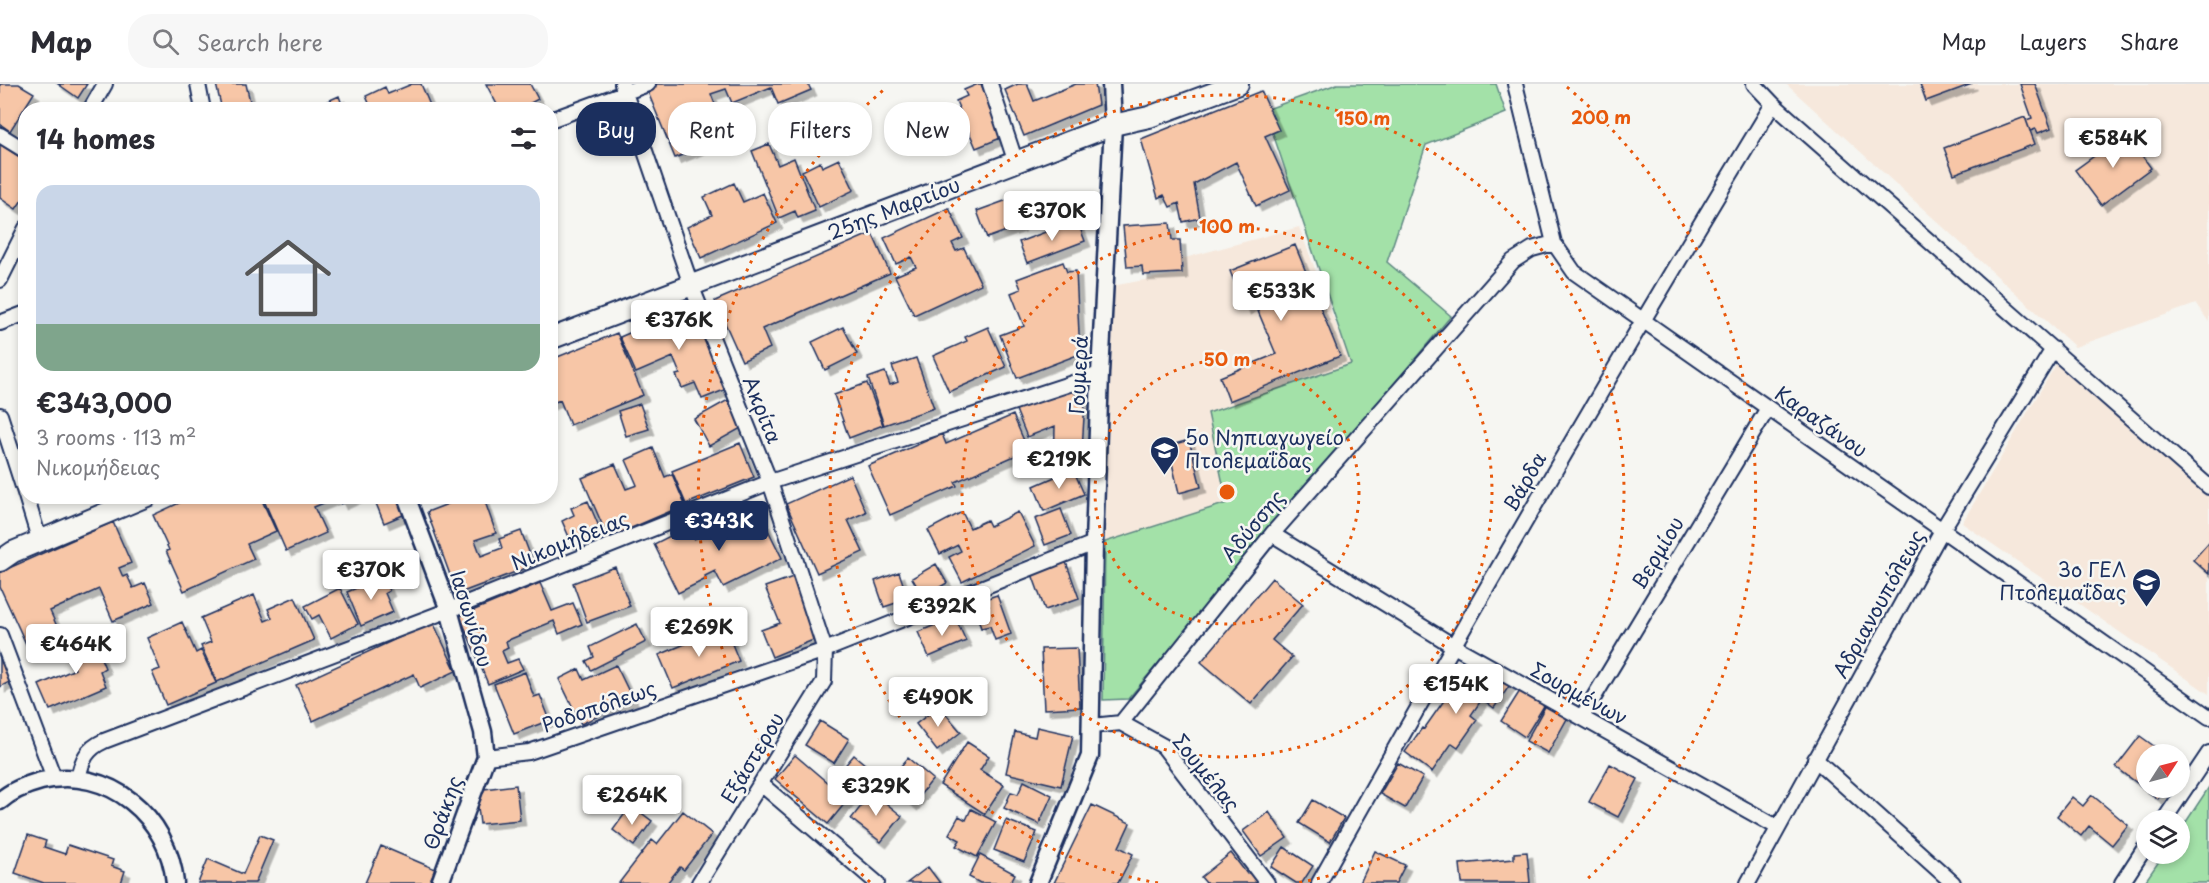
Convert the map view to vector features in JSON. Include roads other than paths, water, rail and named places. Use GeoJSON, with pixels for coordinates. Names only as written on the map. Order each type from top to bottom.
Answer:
{"type":"FeatureCollection","features":[{"type":"Feature","properties":{"kind":"main road","name":"25ης Μαρτίου"},"geometry":{"type":"LineString","coordinates":[[558,336],[1113,125],[1149,117],[1238,84]]}},
{"type":"Feature","properties":{"kind":"main road"},"geometry":{"type":"LineString","coordinates":[[4,556],[128,504]]}},
{"type":"Feature","properties":{"kind":"street"},"geometry":{"type":"LineString","coordinates":[[95,102],[105,84]]}},
{"type":"Feature","properties":{"kind":"street"},"geometry":{"type":"LineString","coordinates":[[198,84],[201,102]]}},
{"type":"Feature","properties":{"kind":"street"},"geometry":{"type":"LineString","coordinates":[[558,117],[624,89],[648,84]]}},
{"type":"Feature","properties":{"kind":"street"},"geometry":{"type":"LineString","coordinates":[[990,84],[1016,163]]}},
{"type":"Feature","properties":{"kind":"street","name":"Γουμερά"},"geometry":{"type":"LineString","coordinates":[[1038,883],[1090,756],[1100,374],[1113,125],[1111,84]]}},
{"type":"Feature","properties":{"kind":"street","name":"Καραζάνου"},"geometry":{"type":"LineString","coordinates":[[1515,84],[1554,243],[1574,272],[2209,717]]}},
{"type":"Feature","properties":{"kind":"street"},"geometry":{"type":"LineString","coordinates":[[1754,84],[1773,104],[2209,487]]}},
{"type":"Feature","properties":{"kind":"street","name":"Ακρίτα"},"geometry":{"type":"LineString","coordinates":[[624,89],[691,285],[770,482],[825,650]]}},
{"type":"Feature","properties":{"kind":"street","name":"Βάρδα"},"geometry":{"type":"LineString","coordinates":[[1319,883],[1452,645],[1642,321],[1773,104]]}},
{"type":"Feature","properties":{"kind":"street"},"geometry":{"type":"LineString","coordinates":[[0,135],[18,146]]}},
{"type":"Feature","properties":{"kind":"street","name":"Αδύσσης"},"geometry":{"type":"LineString","coordinates":[[1121,723],[1272,534],[1513,261],[1532,249],[1554,243]]}},
{"type":"Feature","properties":{"kind":"street"},"geometry":{"type":"LineString","coordinates":[[0,280],[18,244]]}},
{"type":"Feature","properties":{"kind":"street"},"geometry":{"type":"LineString","coordinates":[[0,323],[18,316]]}},
{"type":"Feature","properties":{"kind":"street","name":"Αδριανουπόλεως"},"geometry":{"type":"LineString","coordinates":[[1748,883],[1942,530],[2053,349]]}},
{"type":"Feature","properties":{"kind":"street","name":"Νικομήδειας"},"geometry":{"type":"LineString","coordinates":[[78,778],[86,754],[91,748],[104,741],[449,610],[770,482],[1100,374]]}},
{"type":"Feature","properties":{"kind":"street","name":"Βερμίου"},"geometry":{"type":"LineString","coordinates":[[1582,717],[1768,408]]}},
{"type":"Feature","properties":{"kind":"street"},"geometry":{"type":"LineString","coordinates":[[0,415],[18,471]]}},
{"type":"Feature","properties":{"kind":"street"},"geometry":{"type":"LineString","coordinates":[[28,504],[40,542]]}},
{"type":"Feature","properties":{"kind":"street","name":"Ιασωνίδου"},"geometry":{"type":"LineString","coordinates":[[409,504],[449,610],[483,732],[486,758]]}},
{"type":"Feature","properties":{"kind":"street","name":"Σουρμένων"},"geometry":{"type":"LineString","coordinates":[[1272,534],[1452,645],[1777,827]]}},
{"type":"Feature","properties":{"kind":"street","name":"Ροδοπόλεως"},"geometry":{"type":"LineString","coordinates":[[486,758],[529,752],[825,650],[1094,543]]}},
{"type":"Feature","properties":{"kind":"street"},"geometry":{"type":"LineString","coordinates":[[0,635],[54,778]]}},
{"type":"Feature","properties":{"kind":"street","name":"Εξάστερου"},"geometry":{"type":"LineString","coordinates":[[699,883],[824,681],[825,650]]}},
{"type":"Feature","properties":{"kind":"street"},"geometry":{"type":"LineString","coordinates":[[1092,726],[1121,723]]}},
{"type":"Feature","properties":{"kind":"street","name":"Σουμέλας"},"geometry":{"type":"LineString","coordinates":[[1121,723],[1163,746],[1267,883]]}},
{"type":"Feature","properties":{"kind":"street"},"geometry":{"type":"LineString","coordinates":[[2171,810],[2209,753]]}},
{"type":"Feature","properties":{"kind":"street","name":"Θράκης"},"geometry":{"type":"LineString","coordinates":[[440,883],[486,758]]}},
{"type":"Feature","properties":{"kind":"street"},"geometry":{"type":"LineString","coordinates":[[1815,759],[1953,883]]}},
{"type":"Feature","properties":{"kind":"street"},"geometry":{"type":"LineString","coordinates":[[0,801],[8,794],[30,784],[54,778],[78,778],[105,785],[137,804],[160,832],[173,865],[175,883]]}},
{"type":"Feature","properties":{"kind":"street"},"geometry":{"type":"LineString","coordinates":[[761,784],[877,883]]}},
{"type":"Feature","properties":{"kind":"street"},"geometry":{"type":"LineString","coordinates":[[2122,883],[2136,861]]}},
{"type":"Feature","properties":{"kind":"place","name":"5ο Νηπιαγωγείο Πτολεμαΐδας"},"geometry":{"type":"Point","coordinates":[1164,476]}},
{"type":"Feature","properties":{"kind":"place","name":"3ο ΓΕΛ Πτολεμαΐδας"},"geometry":{"type":"Point","coordinates":[2147,608]}}]}
